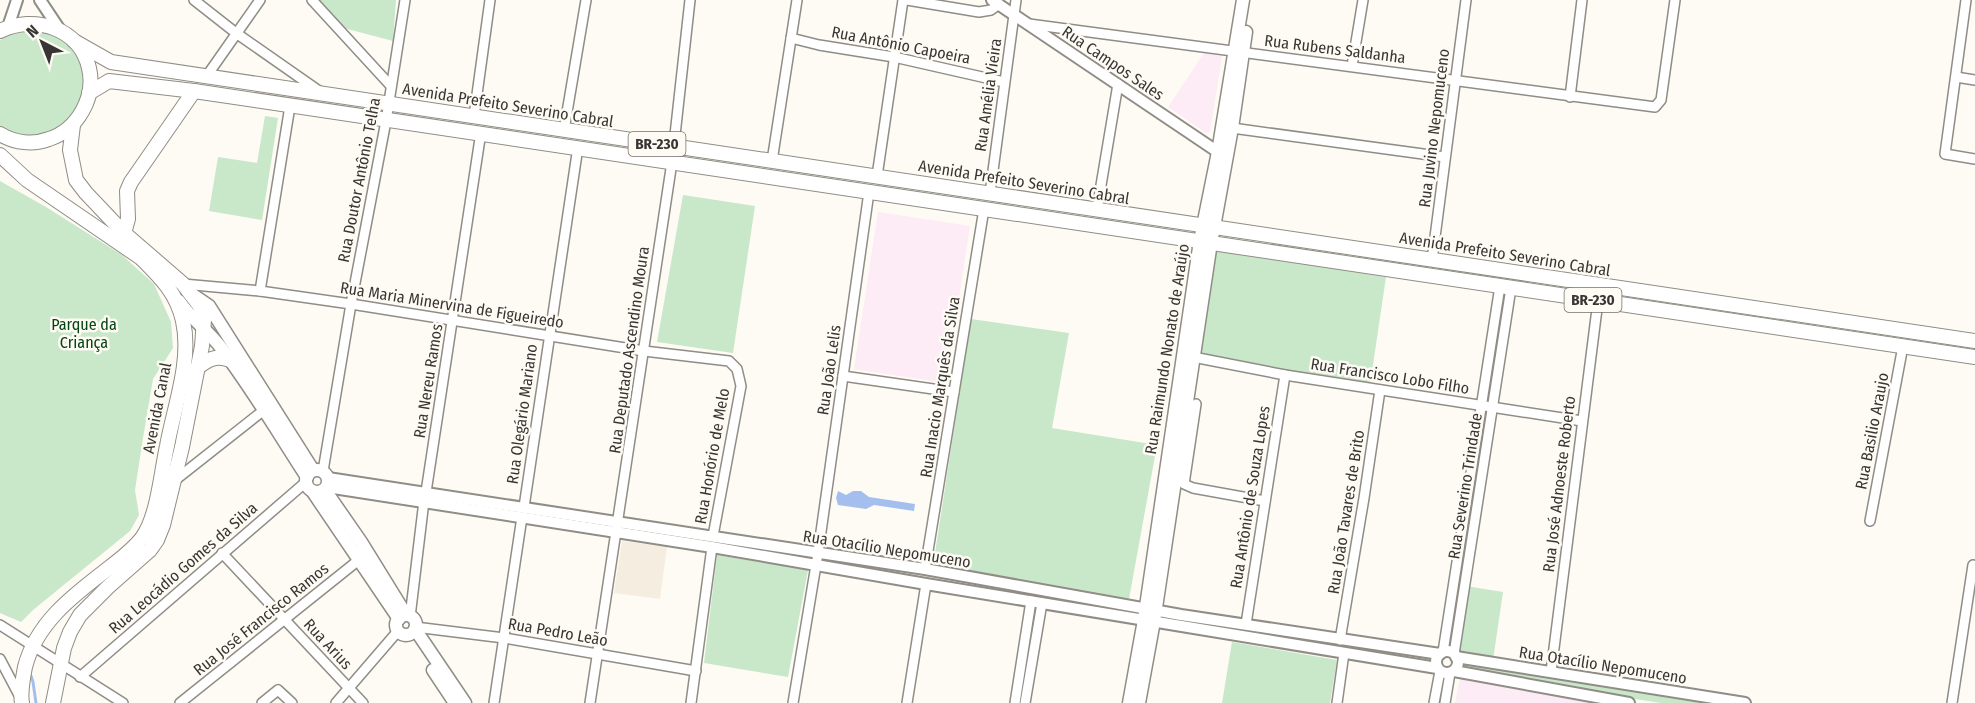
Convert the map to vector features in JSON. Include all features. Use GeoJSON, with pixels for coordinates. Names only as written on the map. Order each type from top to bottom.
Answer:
{"type":"FeatureCollection","features":[{"type":"Feature","properties":{"kind":"main road","name":"Rua Raimundo Nonato de Araújo"},"geometry":{"type":"LineString","coordinates":[[1208,226],[1232,128],[1243,0]]}},
{"type":"Feature","properties":{"kind":"main road","name":"Rua Raimundo Nonato de Araújo"},"geometry":{"type":"LineString","coordinates":[[1139,703],[1218,152],[1250,0]]}},
{"type":"Feature","properties":{"kind":"main road"},"geometry":{"type":"LineString","coordinates":[[4,29],[29,23],[60,30]]}},
{"type":"Feature","properties":{"kind":"main road","name":"Avenida Prefeito Severino Cabral"},"geometry":{"type":"LineString","coordinates":[[60,30],[111,63],[1975,341]]}},
{"type":"Feature","properties":{"kind":"main road"},"geometry":{"type":"LineString","coordinates":[[0,134],[15,141],[36,142],[56,137],[73,125],[83,110],[89,93],[89,68],[74,41]]}},
{"type":"Feature","properties":{"kind":"main road","name":"Avenida Prefeito Severino Cabral"},"geometry":{"type":"LineString","coordinates":[[89,93],[103,82],[109,81],[194,91],[386,121],[481,132],[1975,357]]}},
{"type":"Feature","properties":{"kind":"main road"},"geometry":{"type":"LineString","coordinates":[[124,233],[128,219],[127,191],[131,182],[194,91]]}},
{"type":"Feature","properties":{"kind":"main road","name":"Avenida Canal"},"geometry":{"type":"LineString","coordinates":[[53,703],[60,663],[70,632],[80,615],[90,603],[140,560],[157,540],[163,525],[182,447],[204,329],[203,314],[76,180],[70,150],[73,125]]}},
{"type":"Feature","properties":{"kind":"main road","name":"Avenida Canal"},"geometry":{"type":"LineString","coordinates":[[0,155],[12,168],[50,197],[141,258],[183,291]]}},
{"type":"Feature","properties":{"kind":"main road","name":"Rua Raimundo Nonato de Araújo"},"geometry":{"type":"LineString","coordinates":[[1130,703],[1150,615],[1193,357],[1205,242]]}},
{"type":"Feature","properties":{"kind":"main road"},"geometry":{"type":"LineString","coordinates":[[183,291],[198,297],[208,306],[318,481],[360,559],[465,703]]}},
{"type":"Feature","properties":{"kind":"main road","name":"Avenida Canal"},"geometry":{"type":"LineString","coordinates":[[21,700],[23,675],[39,632],[69,600],[136,545],[151,521],[184,361],[183,291]]}},
{"type":"Feature","properties":{"kind":"main road"},"geometry":{"type":"LineString","coordinates":[[204,329],[230,360],[361,542],[455,703]]}},
{"type":"Feature","properties":{"kind":"main road"},"geometry":{"type":"LineString","coordinates":[[196,368],[213,357],[230,360]]}},
{"type":"Feature","properties":{"kind":"main road"},"geometry":{"type":"LineString","coordinates":[[49,620],[61,630],[70,632]]}},
{"type":"Feature","properties":{"kind":"street"},"geometry":{"type":"LineString","coordinates":[[4,29],[17,0]]}},
{"type":"Feature","properties":{"kind":"street"},"geometry":{"type":"LineString","coordinates":[[40,0],[60,30]]}},
{"type":"Feature","properties":{"kind":"street"},"geometry":{"type":"LineString","coordinates":[[194,0],[324,94]]}},
{"type":"Feature","properties":{"kind":"street"},"geometry":{"type":"LineString","coordinates":[[206,77],[260,0]]}},
{"type":"Feature","properties":{"kind":"street"},"geometry":{"type":"LineString","coordinates":[[312,0],[391,86]]}},
{"type":"Feature","properties":{"kind":"street","name":"Rua Doutor Antônio Telha"},"geometry":{"type":"LineString","coordinates":[[318,481],[386,121],[405,0]]}},
{"type":"Feature","properties":{"kind":"street"},"geometry":{"type":"LineString","coordinates":[[474,116],[490,0]]}},
{"type":"Feature","properties":{"kind":"street"},"geometry":{"type":"LineString","coordinates":[[564,130],[586,0]]}},
{"type":"Feature","properties":{"kind":"street","name":"Rua Deputado Ascendino Moura"},"geometry":{"type":"LineString","coordinates":[[590,703],[672,162],[690,0]]}},
{"type":"Feature","properties":{"kind":"street"},"geometry":{"type":"LineString","coordinates":[[772,161],[797,0]]}},
{"type":"Feature","properties":{"kind":"street"},"geometry":{"type":"LineString","coordinates":[[877,176],[894,57],[905,0],[979,12],[991,10],[996,2]]}},
{"type":"Feature","properties":{"kind":"street","name":"Rua Amélia Vieira"},"geometry":{"type":"LineString","coordinates":[[990,193],[1016,0]]}},
{"type":"Feature","properties":{"kind":"street"},"geometry":{"type":"LineString","coordinates":[[1352,66],[1363,0]]}},
{"type":"Feature","properties":{"kind":"street","name":"Rua Juvino Nepomuceno"},"geometry":{"type":"LineString","coordinates":[[1432,260],[1466,0]]}},
{"type":"Feature","properties":{"kind":"street"},"geometry":{"type":"LineString","coordinates":[[1570,97],[1582,0]]}},
{"type":"Feature","properties":{"kind":"street","name":"Rua Rubens Saldanha"},"geometry":{"type":"LineString","coordinates":[[1027,24],[1655,107],[1661,100],[1675,0]]}},
{"type":"Feature","properties":{"kind":"street"},"geometry":{"type":"LineString","coordinates":[[1966,0],[1945,154],[1975,159]]}},
{"type":"Feature","properties":{"kind":"street","name":"Rua Campos Sales"},"geometry":{"type":"LineString","coordinates":[[996,2],[1218,152]]}},
{"type":"Feature","properties":{"kind":"street","name":"Rua Antônio Capoeira"},"geometry":{"type":"LineString","coordinates":[[791,38],[819,45],[894,57],[1004,82]]}},
{"type":"Feature","properties":{"kind":"street"},"geometry":{"type":"LineString","coordinates":[[1956,77],[1975,80]]}},
{"type":"Feature","properties":{"kind":"street"},"geometry":{"type":"LineString","coordinates":[[1097,209],[1118,84]]}},
{"type":"Feature","properties":{"kind":"street"},"geometry":{"type":"LineString","coordinates":[[260,291],[290,106]]}},
{"type":"Feature","properties":{"kind":"street"},"geometry":{"type":"LineString","coordinates":[[1232,128],[1445,157]]}},
{"type":"Feature","properties":{"kind":"street","name":"Rua Nereu Ramos"},"geometry":{"type":"LineString","coordinates":[[408,625],[425,497],[481,132]]}},
{"type":"Feature","properties":{"kind":"street","name":"Rua Olegário Mariano"},"geometry":{"type":"LineString","coordinates":[[494,703],[578,147]]}},
{"type":"Feature","properties":{"kind":"street","name":"Rua João Lelis"},"geometry":{"type":"LineString","coordinates":[[816,566],[869,192]]}},
{"type":"Feature","properties":{"kind":"street","name":"Rua Inacio Marquês da Silva"},"geometry":{"type":"LineString","coordinates":[[925,569],[984,209]]}},
{"type":"Feature","properties":{"kind":"street","name":"Rua Severino Trindade"},"geometry":{"type":"LineString","coordinates":[[1448,654],[1481,406],[1505,287]]}},
{"type":"Feature","properties":{"kind":"street","name":"Rua Severino Trindade"},"geometry":{"type":"LineString","coordinates":[[1448,654],[1493,407],[1500,359],[1505,287]]}},
{"type":"Feature","properties":{"kind":"street","name":"Rua Maria Minervina de Figueiredo"},"geometry":{"type":"LineString","coordinates":[[183,291],[260,291],[644,351],[716,359]]}},
{"type":"Feature","properties":{"kind":"street","name":"Rua José Adnoeste Roberto"},"geometry":{"type":"LineString","coordinates":[[1551,672],[1598,301]]}},
{"type":"Feature","properties":{"kind":"street","name":"Rua Basilio Araujo"},"geometry":{"type":"LineString","coordinates":[[1870,521],[1903,346]]}},
{"type":"Feature","properties":{"kind":"street","name":"Rua Francisco Lobo Filho"},"geometry":{"type":"LineString","coordinates":[[1193,357],[1285,375],[1582,421]]}},
{"type":"Feature","properties":{"kind":"street"},"geometry":{"type":"LineString","coordinates":[[1489,358],[1500,359]]}},
{"type":"Feature","properties":{"kind":"street","name":"Rua Honório de Melo"},"geometry":{"type":"LineString","coordinates":[[691,703],[712,541],[741,386],[740,377],[733,364],[716,359]]}},
{"type":"Feature","properties":{"kind":"street","name":"Rua Antônio de Souza Lopes"},"geometry":{"type":"LineString","coordinates":[[1246,624],[1261,500],[1285,375]]}},
{"type":"Feature","properties":{"kind":"street"},"geometry":{"type":"LineString","coordinates":[[843,376],[954,392]]}},
{"type":"Feature","properties":{"kind":"street","name":"Rua João Tavares de Brito"},"geometry":{"type":"LineString","coordinates":[[1340,639],[1380,390]]}},
{"type":"Feature","properties":{"kind":"street"},"geometry":{"type":"LineString","coordinates":[[1196,404],[1184,484],[1187,487],[1261,500]]}},
{"type":"Feature","properties":{"kind":"street"},"geometry":{"type":"LineString","coordinates":[[173,483],[264,410]]}},
{"type":"Feature","properties":{"kind":"street","name":"Rua Otacílio Nepomuceno"},"geometry":{"type":"LineString","coordinates":[[318,481],[712,541],[818,553],[925,569],[1344,653],[1629,703]]}},
{"type":"Feature","properties":{"kind":"street","name":"Rua Leocádio Gomes da Silva"},"geometry":{"type":"LineString","coordinates":[[80,677],[222,553],[318,481]]}},
{"type":"Feature","properties":{"kind":"street","name":"Rua Otacílio Nepomuceno"},"geometry":{"type":"LineString","coordinates":[[712,541],[816,566],[1037,602],[1246,624],[1448,654],[1745,703]]}},
{"type":"Feature","properties":{"kind":"street","name":"Rua Arius"},"geometry":{"type":"LineString","coordinates":[[222,553],[363,703]]}},
{"type":"Feature","properties":{"kind":"street","name":"Rua José Francisco Ramos"},"geometry":{"type":"LineString","coordinates":[[180,703],[360,559]]}},
{"type":"Feature","properties":{"kind":"street"},"geometry":{"type":"LineString","coordinates":[[1952,703],[1973,565]]}},
{"type":"Feature","properties":{"kind":"street"},"geometry":{"type":"LineString","coordinates":[[794,703],[816,566]]}},
{"type":"Feature","properties":{"kind":"street"},"geometry":{"type":"LineString","coordinates":[[907,703],[927,584]]}},
{"type":"Feature","properties":{"kind":"street"},"geometry":{"type":"LineString","coordinates":[[1015,703],[1037,602]]}},
{"type":"Feature","properties":{"kind":"street"},"geometry":{"type":"LineString","coordinates":[[1025,703],[1037,602]]}},
{"type":"Feature","properties":{"kind":"street"},"geometry":{"type":"LineString","coordinates":[[0,625],[123,703]]}},
{"type":"Feature","properties":{"kind":"street"},"geometry":{"type":"LineString","coordinates":[[336,703],[408,625]]}},
{"type":"Feature","properties":{"kind":"street","name":"Rua Pedro Leão"},"geometry":{"type":"LineString","coordinates":[[408,625],[504,638],[696,671]]}},
{"type":"Feature","properties":{"kind":"street"},"geometry":{"type":"LineString","coordinates":[[1336,703],[1344,653]]}},
{"type":"Feature","properties":{"kind":"street"},"geometry":{"type":"LineString","coordinates":[[1434,703],[1445,671],[1457,666],[1448,654],[1436,659],[1445,671],[1445,703]]}},
{"type":"Feature","properties":{"kind":"street"},"geometry":{"type":"LineString","coordinates":[[0,659],[21,700]]}},
{"type":"Feature","properties":{"kind":"street"},"geometry":{"type":"LineString","coordinates":[[262,703],[278,690],[292,703]]}},
{"type":"Feature","properties":{"kind":"shaded area"},"geometry":{"type":"Polygon","coordinates":[[[1204,53],[1222,56],[1210,132],[1206,133],[1168,107],[1204,53]]]}},
{"type":"Feature","properties":{"kind":"shaded area"},"geometry":{"type":"Polygon","coordinates":[[[878,212],[970,226],[946,383],[854,369],[878,212]]]}},
{"type":"Feature","properties":{"kind":"shaded area"},"geometry":{"type":"Polygon","coordinates":[[[622,541],[667,547],[660,599],[614,593],[622,541]]]}},
{"type":"Feature","properties":{"kind":"shaded area"},"geometry":{"type":"Polygon","coordinates":[[[1460,679],[1613,703],[1455,703],[1460,679]]]}},
{"type":"Feature","properties":{"kind":"green space"},"geometry":{"type":"Polygon","coordinates":[[[318,0],[396,0],[393,41],[340,27],[318,0]]]}},
{"type":"Feature","properties":{"kind":"green space"},"geometry":{"type":"Polygon","coordinates":[[[39,30],[58,36],[74,49],[83,67],[86,88],[73,118],[45,136],[23,137],[0,127],[0,40],[19,31],[39,30]]]}},
{"type":"Feature","properties":{"kind":"green space"},"geometry":{"type":"Polygon","coordinates":[[[265,116],[278,118],[262,220],[209,211],[218,157],[257,163],[265,116]]]}},
{"type":"Feature","properties":{"kind":"green space","name":"Parque da Criança"},"geometry":{"type":"Polygon","coordinates":[[[0,181],[122,255],[154,284],[171,322],[173,348],[153,379],[135,490],[139,515],[130,531],[21,622],[0,613],[0,181]]]}},
{"type":"Feature","properties":{"kind":"green space"},"geometry":{"type":"Polygon","coordinates":[[[683,195],[755,206],[733,353],[657,342],[683,195]]]}},
{"type":"Feature","properties":{"kind":"green space"},"geometry":{"type":"Polygon","coordinates":[[[1213,249],[1386,277],[1370,385],[1195,354],[1213,249]]]}},
{"type":"Feature","properties":{"kind":"green space"},"geometry":{"type":"Polygon","coordinates":[[[971,319],[1069,333],[1052,428],[1157,445],[1129,599],[933,566],[971,319]]]}},
{"type":"Feature","properties":{"kind":"green space"},"geometry":{"type":"Polygon","coordinates":[[[1483,407],[1491,408],[1453,653],[1447,651],[1483,407]]]}},
{"type":"Feature","properties":{"kind":"green space"},"geometry":{"type":"Polygon","coordinates":[[[717,555],[808,570],[788,677],[704,663],[717,555]]]}},
{"type":"Feature","properties":{"kind":"green space"},"geometry":{"type":"Polygon","coordinates":[[[1466,586],[1503,592],[1493,660],[1456,656],[1466,586]]]}},
{"type":"Feature","properties":{"kind":"green space"},"geometry":{"type":"Polygon","coordinates":[[[1232,642],[1337,660],[1330,703],[1222,703],[1232,642]]]}},
{"type":"Feature","properties":{"kind":"green space"},"geometry":{"type":"Polygon","coordinates":[[[1459,662],[1718,703],[1661,703],[1635,699],[1457,670],[1459,662]]]}},
{"type":"Feature","properties":{"kind":"water"},"geometry":{"type":"Polygon","coordinates":[[[838,491],[846,495],[853,491],[861,491],[869,497],[915,504],[914,511],[874,505],[866,509],[838,505],[836,498],[838,491]]]}},
{"type":"Feature","properties":{"kind":"waterway"},"geometry":{"type":"LineString","coordinates":[[31,676],[36,703]]}}]}
